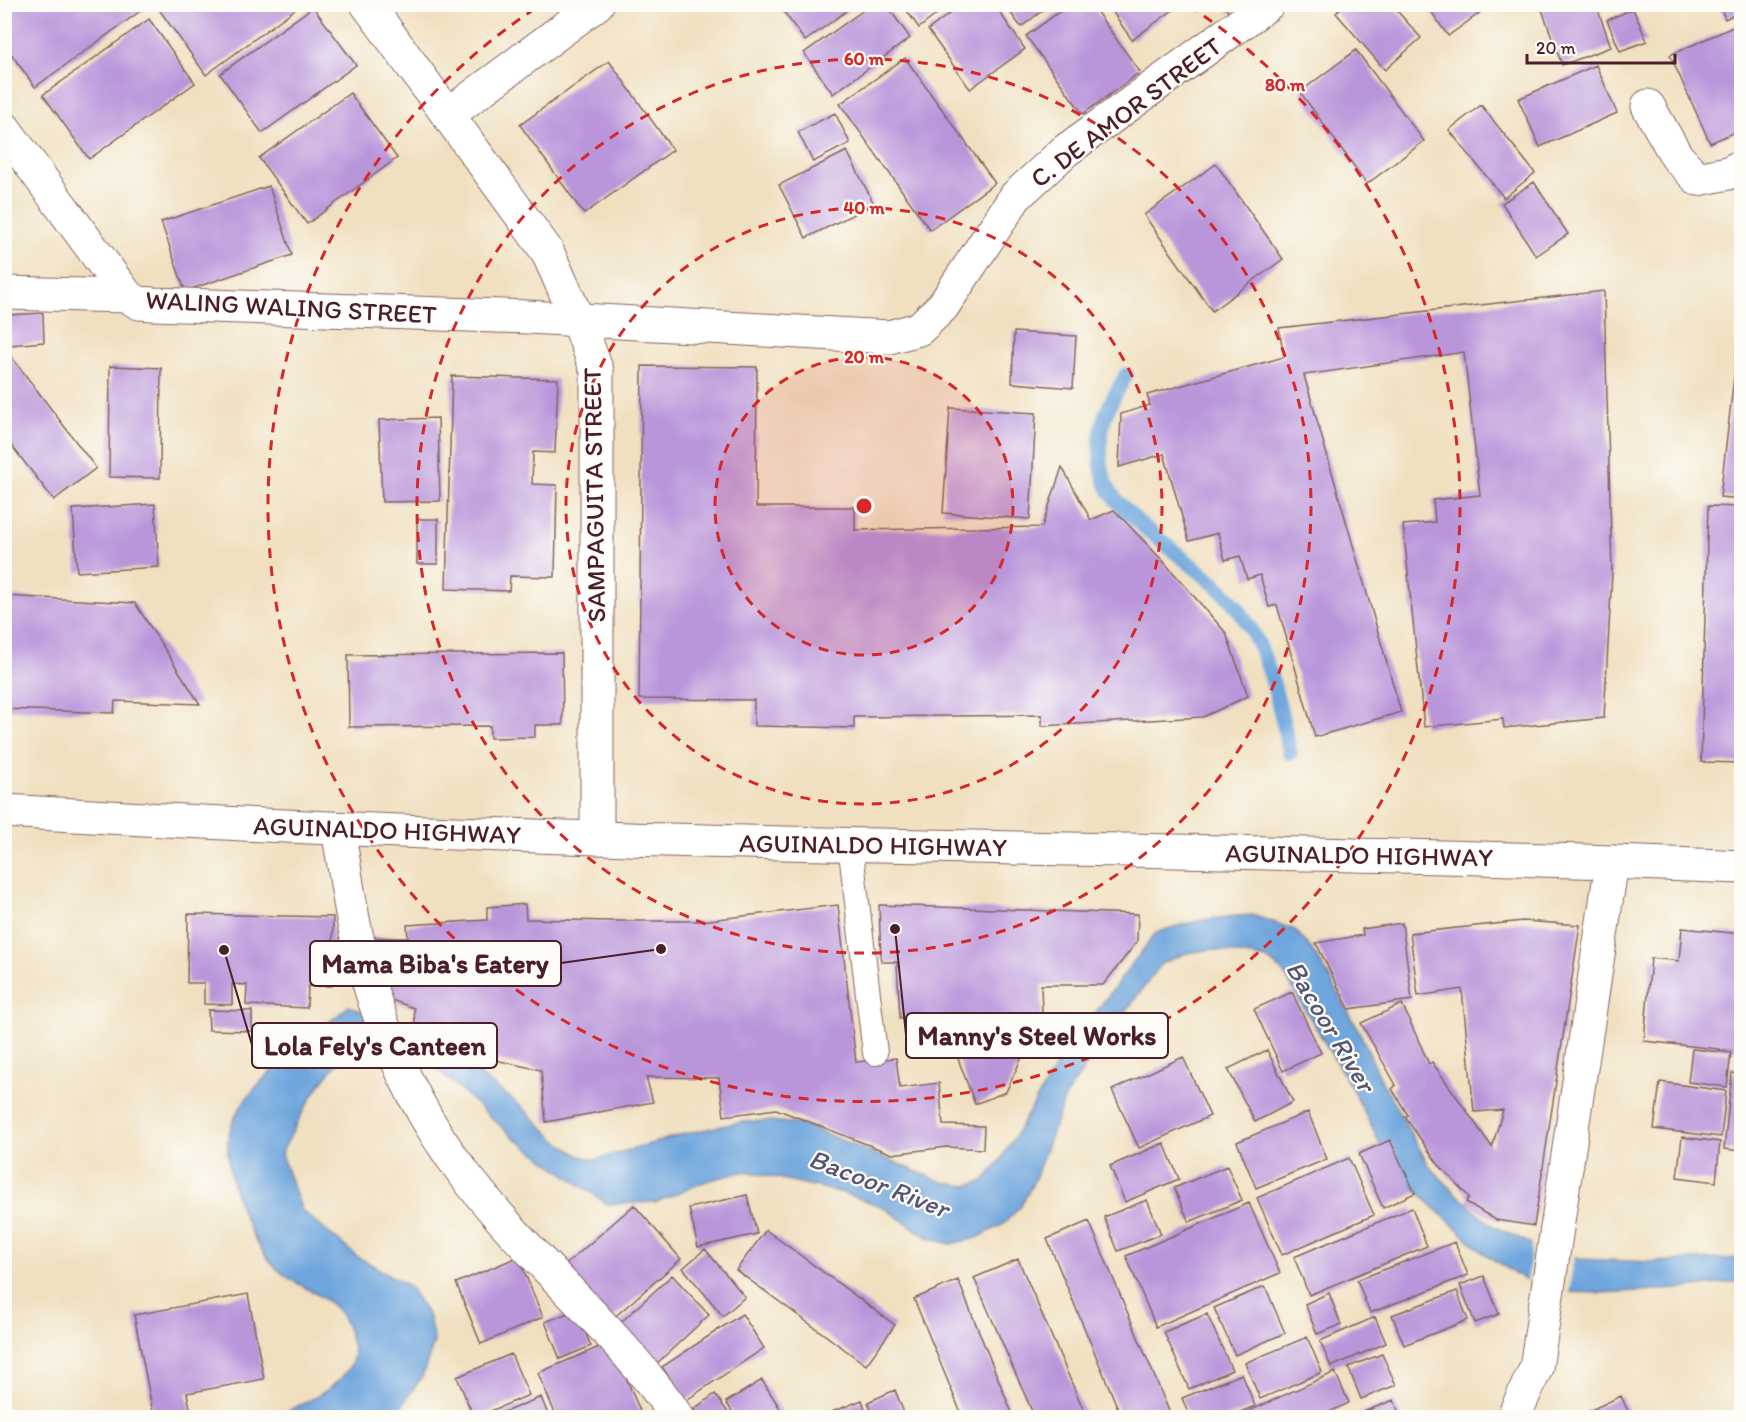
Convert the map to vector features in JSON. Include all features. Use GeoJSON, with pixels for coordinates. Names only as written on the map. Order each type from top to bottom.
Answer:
{"type":"FeatureCollection","features":[{"type":"Feature","properties":{"kind":"main road"},"geometry":{"type":"LineString","coordinates":[[449,114],[597,4]]}},
{"type":"Feature","properties":{"kind":"main road","name":"C. DE AMOR STREET"},"geometry":{"type":"LineString","coordinates":[[578,320],[889,337],[919,329],[943,306],[1016,196],[1065,151],[1268,4]]}},
{"type":"Feature","properties":{"kind":"main road","name":"SAMPAGUITA STREET"},"geometry":{"type":"LineString","coordinates":[[369,5],[547,251],[578,320],[597,371],[597,838]]}},
{"type":"Feature","properties":{"kind":"main road"},"geometry":{"type":"LineString","coordinates":[[1648,106],[1677,157],[1698,179],[1728,173],[1742,166]]}},
{"type":"Feature","properties":{"kind":"main road"},"geometry":{"type":"LineString","coordinates":[[4,128],[127,296]]}},
{"type":"Feature","properties":{"kind":"main road","name":"WALING WALING STREET"},"geometry":{"type":"LineString","coordinates":[[4,293],[127,296],[139,303],[153,304],[578,320]]}},
{"type":"Feature","properties":{"kind":"main road","name":"AGUINALDO HIGHWAY"},"geometry":{"type":"LineString","coordinates":[[4,811],[338,830],[1742,867]]}},
{"type":"Feature","properties":{"kind":"main road"},"geometry":{"type":"LineString","coordinates":[[338,830],[357,940],[377,1009],[406,1082],[438,1138],[466,1177],[655,1384],[678,1418]]}},
{"type":"Feature","properties":{"kind":"main road"},"geometry":{"type":"LineString","coordinates":[[1513,1418],[1536,1368],[1612,862]]}},
{"type":"Feature","properties":{"kind":"lane"},"geometry":{"type":"LineString","coordinates":[[850,844],[875,1053]]}},
{"type":"Feature","properties":{"kind":"water","name":"Bacoor River"},"geometry":{"type":"Polygon","coordinates":[[[1252,915],[1295,930],[1309,946],[1324,968],[1361,1035],[1382,1082],[1430,1167],[1458,1196],[1493,1226],[1536,1246],[1580,1259],[1652,1262],[1741,1258],[1741,1281],[1679,1289],[1599,1293],[1565,1292],[1527,1281],[1483,1253],[1407,1182],[1382,1147],[1351,1087],[1283,972],[1267,959],[1212,949],[1186,953],[1162,963],[1066,1095],[1034,1181],[1021,1206],[1002,1225],[977,1238],[950,1244],[927,1237],[881,1206],[840,1192],[746,1171],[706,1181],[657,1202],[607,1204],[513,1137],[408,1043],[386,1032],[366,1041],[349,1053],[322,1082],[281,1154],[302,1211],[358,1257],[409,1286],[429,1317],[434,1342],[422,1377],[397,1412],[389,1417],[274,1417],[309,1401],[333,1386],[350,1366],[354,1353],[348,1329],[336,1309],[283,1274],[271,1263],[249,1228],[240,1208],[229,1166],[230,1130],[237,1113],[264,1078],[349,1006],[370,1015],[391,1017],[416,1027],[522,1107],[555,1139],[580,1156],[595,1160],[684,1134],[740,1122],[772,1121],[805,1125],[942,1182],[967,1186],[984,1181],[1000,1161],[1063,1055],[1156,933],[1203,920],[1252,915]]]}},
{"type":"Feature","properties":{"kind":"pier"},"geometry":{"type":"Polygon","coordinates":[[[1532,1241],[1574,1254],[1569,1295],[1527,1284],[1532,1241]]]}},
{"type":"Feature","properties":{"kind":"building"},"geometry":{"type":"Polygon","coordinates":[[[4,4],[150,4],[35,87],[4,44],[4,4]]]}},
{"type":"Feature","properties":{"kind":"building"},"geometry":{"type":"Polygon","coordinates":[[[155,4],[302,4],[206,75],[155,4]]]}},
{"type":"Feature","properties":{"kind":"building"},"geometry":{"type":"Polygon","coordinates":[[[778,4],[856,4],[805,41],[778,4]]]}},
{"type":"Feature","properties":{"kind":"building"},"geometry":{"type":"Polygon","coordinates":[[[872,4],[886,4],[910,38],[833,94],[804,53],[872,4]]]}},
{"type":"Feature","properties":{"kind":"building"},"geometry":{"type":"Polygon","coordinates":[[[902,4],[950,4],[919,28],[902,4]]]}},
{"type":"Feature","properties":{"kind":"building"},"geometry":{"type":"Polygon","coordinates":[[[962,4],[994,4],[1025,49],[970,89],[928,30],[962,4]]]}},
{"type":"Feature","properties":{"kind":"building"},"geometry":{"type":"Polygon","coordinates":[[[1004,4],[1051,4],[1021,27],[1004,4]]]}},
{"type":"Feature","properties":{"kind":"building"},"geometry":{"type":"Polygon","coordinates":[[[1070,4],[1091,4],[1140,72],[1083,114],[1026,36],[1070,4]]]}},
{"type":"Feature","properties":{"kind":"building"},"geometry":{"type":"Polygon","coordinates":[[[1107,4],[1181,4],[1132,40],[1107,4]]]}},
{"type":"Feature","properties":{"kind":"building"},"geometry":{"type":"Polygon","coordinates":[[[1223,4],[1241,4],[1229,13],[1223,4]]]}},
{"type":"Feature","properties":{"kind":"building"},"geometry":{"type":"Polygon","coordinates":[[[1345,4],[1391,4],[1421,38],[1385,70],[1336,13],[1345,4]]]}},
{"type":"Feature","properties":{"kind":"building"},"geometry":{"type":"Polygon","coordinates":[[[1426,4],[1492,4],[1448,36],[1426,4]]]}},
{"type":"Feature","properties":{"kind":"building"},"geometry":{"type":"Polygon","coordinates":[[[1540,4],[1596,4],[1611,47],[1562,65],[1540,4]]]}},
{"type":"Feature","properties":{"kind":"building"},"geometry":{"type":"Polygon","coordinates":[[[1719,4],[1742,4],[1742,11],[1725,19],[1719,4]]]}},
{"type":"Feature","properties":{"kind":"building"},"geometry":{"type":"Polygon","coordinates":[[[313,7],[356,65],[262,133],[220,74],[313,7]]]}},
{"type":"Feature","properties":{"kind":"building"},"geometry":{"type":"Polygon","coordinates":[[[1633,9],[1647,41],[1620,51],[1607,20],[1633,9]]]}},
{"type":"Feature","properties":{"kind":"building"},"geometry":{"type":"Polygon","coordinates":[[[149,19],[195,83],[89,159],[43,95],[149,19]]]}},
{"type":"Feature","properties":{"kind":"building"},"geometry":{"type":"Polygon","coordinates":[[[1742,23],[1742,129],[1710,143],[1670,55],[1742,23]]]}},
{"type":"Feature","properties":{"kind":"building"},"geometry":{"type":"Polygon","coordinates":[[[1356,50],[1424,141],[1367,184],[1300,92],[1356,50]]]}},
{"type":"Feature","properties":{"kind":"building"},"geometry":{"type":"Polygon","coordinates":[[[905,58],[995,183],[930,230],[840,104],[905,58]]]}},
{"type":"Feature","properties":{"kind":"building"},"geometry":{"type":"Polygon","coordinates":[[[609,61],[673,150],[584,214],[520,125],[609,61]]]}},
{"type":"Feature","properties":{"kind":"building"},"geometry":{"type":"Polygon","coordinates":[[[1596,65],[1617,113],[1540,147],[1518,99],[1596,65]]]}},
{"type":"Feature","properties":{"kind":"building"},"geometry":{"type":"Polygon","coordinates":[[[350,93],[397,158],[307,224],[259,158],[350,93]]]}},
{"type":"Feature","properties":{"kind":"building"},"geometry":{"type":"Polygon","coordinates":[[[1481,105],[1535,173],[1504,198],[1449,130],[1481,105]]]}},
{"type":"Feature","properties":{"kind":"building"},"geometry":{"type":"Polygon","coordinates":[[[835,113],[850,143],[813,162],[798,132],[835,113]]]}},
{"type":"Feature","properties":{"kind":"building"},"geometry":{"type":"Polygon","coordinates":[[[847,151],[874,204],[806,238],[779,185],[847,151]]]}},
{"type":"Feature","properties":{"kind":"building"},"geometry":{"type":"Polygon","coordinates":[[[1216,164],[1283,259],[1212,311],[1144,215],[1216,164]]]}},
{"type":"Feature","properties":{"kind":"building"},"geometry":{"type":"Polygon","coordinates":[[[1534,182],[1568,234],[1536,256],[1502,203],[1534,182]]]}},
{"type":"Feature","properties":{"kind":"building"},"geometry":{"type":"Polygon","coordinates":[[[269,186],[292,255],[185,291],[161,222],[269,186]]]}},
{"type":"Feature","properties":{"kind":"building"},"geometry":{"type":"Polygon","coordinates":[[[4,214],[11,224],[4,228],[4,214]]]}},
{"type":"Feature","properties":{"kind":"building"},"geometry":{"type":"Polygon","coordinates":[[[1604,291],[1612,572],[1604,718],[1504,728],[1503,719],[1424,727],[1403,525],[1435,522],[1433,500],[1480,495],[1464,352],[1304,375],[1401,712],[1315,737],[1277,605],[1269,607],[1260,575],[1247,579],[1240,556],[1225,560],[1218,533],[1189,541],[1164,454],[1119,467],[1121,414],[1150,405],[1147,395],[1284,357],[1279,328],[1604,291]]]}},
{"type":"Feature","properties":{"kind":"building"},"geometry":{"type":"Polygon","coordinates":[[[43,313],[44,342],[10,345],[8,315],[43,313]]]}},
{"type":"Feature","properties":{"kind":"building"},"geometry":{"type":"Polygon","coordinates":[[[1740,325],[1742,326],[1742,499],[1720,497],[1740,325]]]}},
{"type":"Feature","properties":{"kind":"building"},"geometry":{"type":"Polygon","coordinates":[[[1014,332],[1076,336],[1073,388],[1012,383],[1014,332]]]}},
{"type":"Feature","properties":{"kind":"building"},"geometry":{"type":"Polygon","coordinates":[[[4,347],[96,468],[54,500],[4,436],[4,347]]]}},
{"type":"Feature","properties":{"kind":"building"},"geometry":{"type":"Polygon","coordinates":[[[110,366],[161,368],[160,478],[109,477],[110,366]]]}},
{"type":"Feature","properties":{"kind":"building"},"geometry":{"type":"Polygon","coordinates":[[[642,366],[757,367],[756,507],[855,507],[855,530],[1042,527],[1062,467],[1091,520],[1114,510],[1164,562],[1226,633],[1248,696],[1203,717],[1042,726],[1042,715],[854,717],[854,728],[754,726],[754,700],[639,699],[642,366]]]}},
{"type":"Feature","properties":{"kind":"building"},"geometry":{"type":"Polygon","coordinates":[[[452,376],[558,379],[555,453],[533,452],[532,484],[557,485],[555,577],[510,576],[509,591],[446,589],[452,376]]]}},
{"type":"Feature","properties":{"kind":"building"},"geometry":{"type":"Polygon","coordinates":[[[950,408],[1036,413],[1030,519],[943,513],[950,408]]]}},
{"type":"Feature","properties":{"kind":"building"},"geometry":{"type":"Polygon","coordinates":[[[438,418],[440,501],[382,502],[379,420],[438,418]]]}},
{"type":"Feature","properties":{"kind":"building"},"geometry":{"type":"Polygon","coordinates":[[[155,504],[159,567],[77,572],[73,509],[155,504]]]}},
{"type":"Feature","properties":{"kind":"building"},"geometry":{"type":"Polygon","coordinates":[[[1708,506],[1742,507],[1742,763],[1701,762],[1708,506]]]}},
{"type":"Feature","properties":{"kind":"building"},"geometry":{"type":"Polygon","coordinates":[[[417,519],[438,519],[438,564],[417,564],[417,519]]]}},
{"type":"Feature","properties":{"kind":"building"},"geometry":{"type":"Polygon","coordinates":[[[4,596],[135,603],[200,704],[115,701],[114,713],[4,709],[4,596]]]}},
{"type":"Feature","properties":{"kind":"building"},"geometry":{"type":"Polygon","coordinates":[[[562,653],[563,725],[535,725],[535,737],[490,738],[490,726],[349,727],[348,655],[562,653]]]}},
{"type":"Feature","properties":{"kind":"building"},"geometry":{"type":"Polygon","coordinates":[[[525,904],[526,919],[609,921],[701,921],[838,905],[856,1062],[896,1058],[900,1088],[939,1083],[943,1125],[984,1126],[983,1149],[946,1147],[892,1154],[776,1109],[724,1116],[719,1078],[646,1077],[653,1102],[546,1122],[541,1070],[454,1051],[452,1039],[416,1041],[414,1008],[380,996],[367,937],[408,938],[407,925],[487,920],[487,907],[525,904]]]}},
{"type":"Feature","properties":{"kind":"building"},"geometry":{"type":"Polygon","coordinates":[[[879,905],[1138,914],[1137,942],[1103,985],[1041,985],[1042,1013],[1006,1092],[975,1104],[942,1016],[900,1018],[897,962],[881,962],[879,905]]]}},
{"type":"Feature","properties":{"kind":"building"},"geometry":{"type":"Polygon","coordinates":[[[188,914],[333,917],[332,986],[308,986],[307,1008],[246,1005],[247,985],[232,984],[232,1005],[204,1004],[204,983],[187,983],[188,914]]]}},
{"type":"Feature","properties":{"kind":"building"},"geometry":{"type":"Polygon","coordinates":[[[1523,921],[1580,925],[1534,1226],[1496,1220],[1466,1202],[1469,1197],[1438,1164],[1405,1117],[1408,1115],[1392,1089],[1396,1085],[1361,1023],[1402,1004],[1429,1064],[1432,1062],[1492,1147],[1503,1110],[1474,1112],[1462,989],[1418,996],[1410,933],[1523,921]]]}},
{"type":"Feature","properties":{"kind":"building"},"geometry":{"type":"Polygon","coordinates":[[[1402,923],[1412,1000],[1349,1009],[1316,943],[1363,935],[1362,929],[1402,923]]]}},
{"type":"Feature","properties":{"kind":"building"},"geometry":{"type":"Polygon","coordinates":[[[1682,928],[1742,934],[1742,1009],[1736,1051],[1644,1041],[1651,958],[1679,961],[1682,928]]]}},
{"type":"Feature","properties":{"kind":"building"},"geometry":{"type":"Polygon","coordinates":[[[1292,992],[1321,1053],[1283,1071],[1254,1009],[1292,992]]]}},
{"type":"Feature","properties":{"kind":"building"},"geometry":{"type":"Polygon","coordinates":[[[208,1010],[252,1011],[252,1031],[209,1030],[208,1010]]]}},
{"type":"Feature","properties":{"kind":"building"},"geometry":{"type":"Polygon","coordinates":[[[1740,1038],[1742,1038],[1742,1070],[1736,1069],[1740,1038]]]}},
{"type":"Feature","properties":{"kind":"building"},"geometry":{"type":"Polygon","coordinates":[[[1692,1049],[1731,1053],[1727,1087],[1688,1082],[1692,1049]]]}},
{"type":"Feature","properties":{"kind":"building"},"geometry":{"type":"Polygon","coordinates":[[[1267,1050],[1293,1102],[1255,1122],[1228,1069],[1267,1050]]]}},
{"type":"Feature","properties":{"kind":"building"},"geometry":{"type":"Polygon","coordinates":[[[1183,1057],[1210,1116],[1139,1148],[1112,1090],[1183,1057]]]}},
{"type":"Feature","properties":{"kind":"building"},"geometry":{"type":"Polygon","coordinates":[[[1732,1073],[1742,1074],[1742,1151],[1724,1149],[1732,1073]]]}},
{"type":"Feature","properties":{"kind":"building"},"geometry":{"type":"Polygon","coordinates":[[[1660,1082],[1726,1091],[1721,1137],[1654,1129],[1660,1082]]]}},
{"type":"Feature","properties":{"kind":"building"},"geometry":{"type":"Polygon","coordinates":[[[1308,1112],[1327,1159],[1256,1188],[1237,1142],[1308,1112]]]}},
{"type":"Feature","properties":{"kind":"building"},"geometry":{"type":"Polygon","coordinates":[[[1682,1137],[1720,1142],[1716,1182],[1677,1177],[1682,1137]]]}},
{"type":"Feature","properties":{"kind":"building"},"geometry":{"type":"Polygon","coordinates":[[[1390,1140],[1415,1193],[1383,1208],[1359,1154],[1390,1140]]]}},
{"type":"Feature","properties":{"kind":"building"},"geometry":{"type":"Polygon","coordinates":[[[1164,1143],[1179,1179],[1125,1202],[1110,1166],[1164,1143]]]}},
{"type":"Feature","properties":{"kind":"building"},"geometry":{"type":"Polygon","coordinates":[[[1349,1158],[1374,1215],[1282,1255],[1257,1198],[1349,1158]]]}},
{"type":"Feature","properties":{"kind":"building"},"geometry":{"type":"Polygon","coordinates":[[[1227,1166],[1242,1200],[1189,1222],[1174,1188],[1227,1166]]]}},
{"type":"Feature","properties":{"kind":"building"},"geometry":{"type":"Polygon","coordinates":[[[747,1195],[757,1234],[698,1247],[689,1208],[747,1195]]]}},
{"type":"Feature","properties":{"kind":"building"},"geometry":{"type":"Polygon","coordinates":[[[1147,1200],[1161,1234],[1118,1251],[1104,1217],[1147,1200]]]}},
{"type":"Feature","properties":{"kind":"building"},"geometry":{"type":"Polygon","coordinates":[[[1249,1203],[1280,1273],[1156,1327],[1126,1256],[1249,1203]]]}},
{"type":"Feature","properties":{"kind":"building"},"geometry":{"type":"Polygon","coordinates":[[[634,1205],[681,1259],[610,1321],[563,1267],[634,1205]]]}},
{"type":"Feature","properties":{"kind":"building"},"geometry":{"type":"Polygon","coordinates":[[[1412,1208],[1427,1246],[1309,1295],[1294,1257],[1412,1208]]]}},
{"type":"Feature","properties":{"kind":"building"},"geometry":{"type":"Polygon","coordinates":[[[1089,1221],[1172,1418],[1122,1418],[1047,1239],[1089,1221]]]}},
{"type":"Feature","properties":{"kind":"building"},"geometry":{"type":"Polygon","coordinates":[[[766,1230],[895,1325],[866,1365],[736,1270],[766,1230]]]}},
{"type":"Feature","properties":{"kind":"building"},"geometry":{"type":"Polygon","coordinates":[[[1455,1242],[1468,1275],[1370,1313],[1357,1280],[1455,1242]]]}},
{"type":"Feature","properties":{"kind":"building"},"geometry":{"type":"Polygon","coordinates":[[[705,1249],[745,1297],[723,1316],[683,1268],[705,1249]]]}},
{"type":"Feature","properties":{"kind":"building"},"geometry":{"type":"Polygon","coordinates":[[[518,1257],[543,1317],[481,1344],[456,1283],[518,1257]]]}},
{"type":"Feature","properties":{"kind":"building"},"geometry":{"type":"Polygon","coordinates":[[[1018,1259],[1087,1418],[1035,1418],[974,1278],[1018,1259]]]}},
{"type":"Feature","properties":{"kind":"building"},"geometry":{"type":"Polygon","coordinates":[[[672,1275],[709,1315],[655,1365],[618,1325],[672,1275]]]}},
{"type":"Feature","properties":{"kind":"building"},"geometry":{"type":"Polygon","coordinates":[[[1484,1276],[1499,1314],[1475,1323],[1460,1285],[1484,1276]]]}},
{"type":"Feature","properties":{"kind":"building"},"geometry":{"type":"Polygon","coordinates":[[[958,1280],[1014,1418],[963,1418],[914,1299],[958,1280]]]}},
{"type":"Feature","properties":{"kind":"building"},"geometry":{"type":"Polygon","coordinates":[[[1265,1286],[1285,1333],[1235,1355],[1214,1308],[1265,1286]]]}},
{"type":"Feature","properties":{"kind":"building"},"geometry":{"type":"Polygon","coordinates":[[[1457,1291],[1468,1320],[1404,1345],[1392,1315],[1457,1291]]]}},
{"type":"Feature","properties":{"kind":"building"},"geometry":{"type":"Polygon","coordinates":[[[1329,1293],[1341,1325],[1317,1334],[1305,1304],[1329,1293]]]}},
{"type":"Feature","properties":{"kind":"building"},"geometry":{"type":"Polygon","coordinates":[[[248,1294],[264,1379],[187,1393],[192,1418],[154,1418],[134,1315],[248,1294]]]}},
{"type":"Feature","properties":{"kind":"building"},"geometry":{"type":"Polygon","coordinates":[[[576,1310],[591,1346],[560,1359],[545,1322],[576,1310]]]}},
{"type":"Feature","properties":{"kind":"building"},"geometry":{"type":"Polygon","coordinates":[[[742,1314],[764,1348],[685,1401],[662,1367],[742,1314]]]}},
{"type":"Feature","properties":{"kind":"building"},"geometry":{"type":"Polygon","coordinates":[[[1207,1314],[1232,1370],[1189,1389],[1164,1332],[1207,1314]]]}},
{"type":"Feature","properties":{"kind":"building"},"geometry":{"type":"Polygon","coordinates":[[[1375,1317],[1386,1343],[1331,1367],[1320,1341],[1375,1317]]]}},
{"type":"Feature","properties":{"kind":"building"},"geometry":{"type":"Polygon","coordinates":[[[1307,1337],[1322,1372],[1260,1399],[1245,1363],[1307,1337]]]}},
{"type":"Feature","properties":{"kind":"building"},"geometry":{"type":"Polygon","coordinates":[[[611,1342],[643,1418],[557,1418],[538,1373],[611,1342]]]}},
{"type":"Feature","properties":{"kind":"building"},"geometry":{"type":"Polygon","coordinates":[[[511,1354],[529,1395],[474,1418],[457,1377],[511,1354]]]}},
{"type":"Feature","properties":{"kind":"building"},"geometry":{"type":"Polygon","coordinates":[[[1382,1354],[1396,1385],[1361,1399],[1348,1367],[1382,1354]]]}},
{"type":"Feature","properties":{"kind":"building"},"geometry":{"type":"Polygon","coordinates":[[[1335,1372],[1349,1403],[1316,1418],[1234,1418],[1335,1372]]]}},
{"type":"Feature","properties":{"kind":"building"},"geometry":{"type":"Polygon","coordinates":[[[1242,1374],[1255,1406],[1226,1418],[1190,1418],[1182,1398],[1242,1374]]]}},
{"type":"Feature","properties":{"kind":"building"},"geometry":{"type":"Polygon","coordinates":[[[762,1380],[786,1418],[736,1418],[726,1402],[762,1380]]]}},
{"type":"Feature","properties":{"kind":"building"},"geometry":{"type":"Polygon","coordinates":[[[895,1390],[906,1418],[874,1418],[868,1402],[895,1390]]]}},
{"type":"Feature","properties":{"kind":"building"},"geometry":{"type":"Polygon","coordinates":[[[715,1394],[732,1418],[700,1418],[694,1409],[715,1394]]]}},
{"type":"Feature","properties":{"kind":"building"},"geometry":{"type":"Polygon","coordinates":[[[1621,1396],[1631,1418],[1574,1418],[1621,1396]]]}},
{"type":"Feature","properties":{"kind":"building"},"geometry":{"type":"Polygon","coordinates":[[[541,1397],[549,1417],[492,1417],[541,1397]]]}},
{"type":"Feature","properties":{"kind":"building"},"geometry":{"type":"Polygon","coordinates":[[[862,1400],[868,1418],[819,1418],[819,1417],[862,1400]]]}},
{"type":"Feature","properties":{"kind":"building"},"geometry":{"type":"Polygon","coordinates":[[[1394,1400],[1401,1418],[1350,1418],[1350,1417],[1394,1400]]]}},
{"type":"Feature","properties":{"kind":"waterway"},"geometry":{"type":"LineString","coordinates":[[1126,375],[1109,406],[1103,424],[1101,458],[1106,483],[1114,497],[1128,512],[1222,591],[1246,621],[1271,676],[1290,753]]}},
{"type":"Feature","properties":{"kind":"place","name":"Manny's Steel Works"},"geometry":{"type":"Point","coordinates":[895,929]}},
{"type":"Feature","properties":{"kind":"place","name":"Mama Biba's Eatery"},"geometry":{"type":"Point","coordinates":[661,949]}},
{"type":"Feature","properties":{"kind":"place","name":"Lola Fely's Canteen"},"geometry":{"type":"Point","coordinates":[224,950]}}]}
